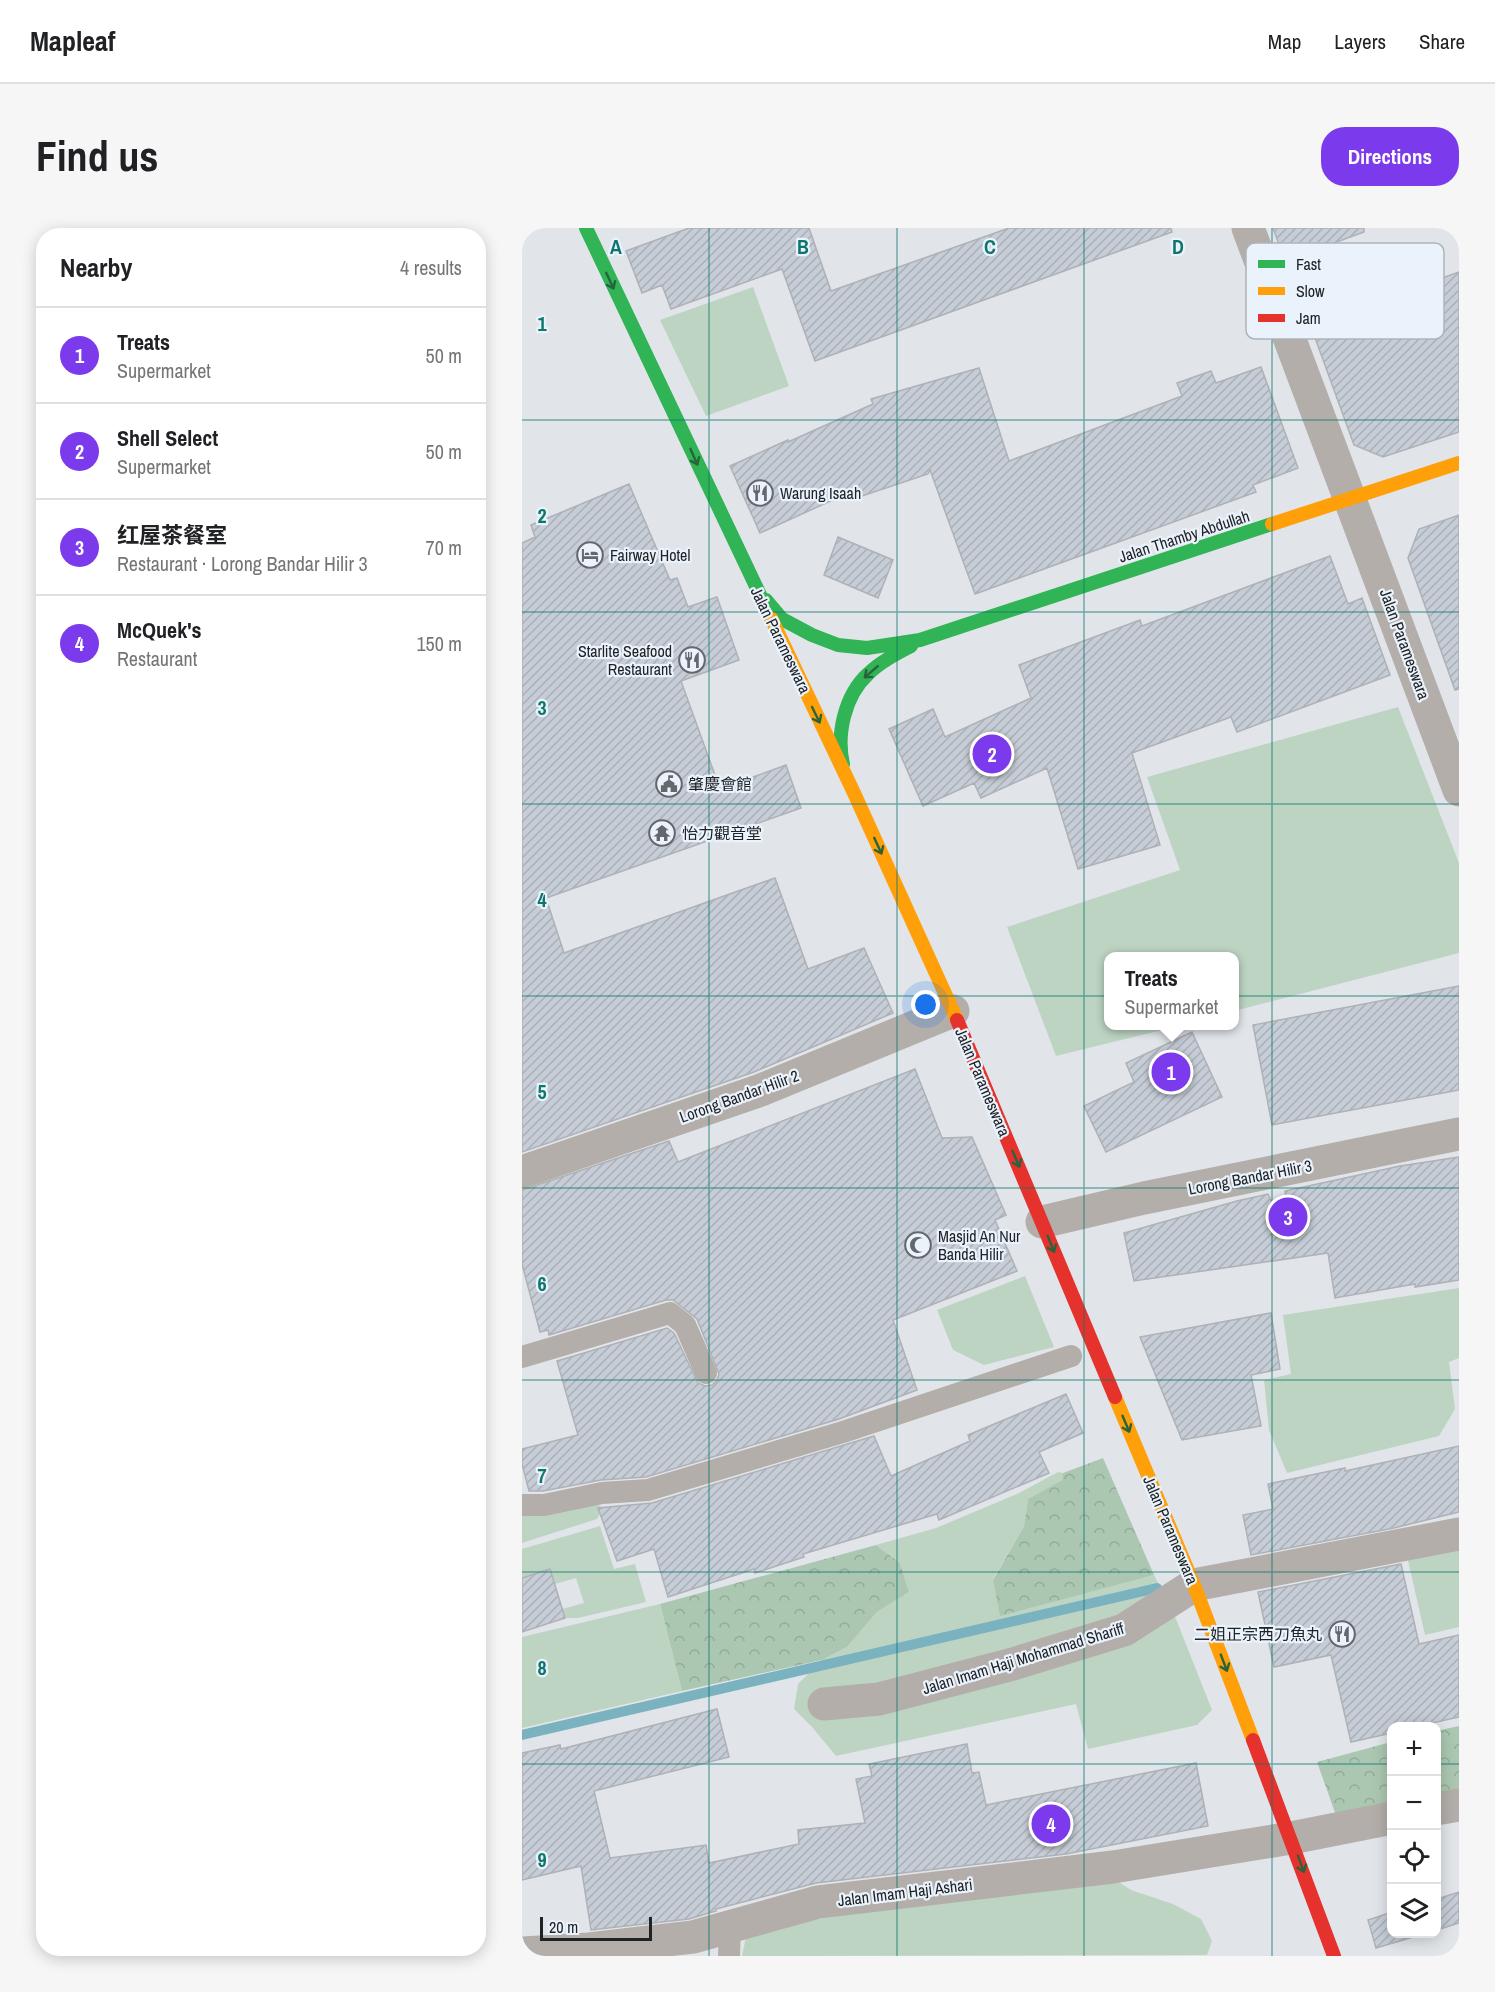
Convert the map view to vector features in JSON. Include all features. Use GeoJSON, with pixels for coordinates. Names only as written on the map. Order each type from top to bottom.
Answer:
{"type":"FeatureCollection","features":[{"type":"Feature","properties":{"kind":"main road","name":"Jalan Parameswara"},"geometry":{"type":"LineString","coordinates":[[586,228],[854,793],[953,1011],[1194,1585],[1334,1956]]}},
{"type":"Feature","properties":{"kind":"main road","name":"Jalan Thamby Abdullah"},"geometry":{"type":"LineString","coordinates":[[755,586],[782,619],[812,635],[838,645],[867,648],[920,640],[1459,463]]}},
{"type":"Feature","properties":{"kind":"main road","name":"Jalan Thamby Abdullah"},"geometry":{"type":"LineString","coordinates":[[854,793],[839,753],[844,715],[861,681],[880,664],[920,640]]}},
{"type":"Feature","properties":{"kind":"street","name":"Jalan Parameswara"},"geometry":{"type":"LineString","coordinates":[[1248,228],[1254,243]]}},
{"type":"Feature","properties":{"kind":"street","name":"Jalan Parameswara"},"geometry":{"type":"LineString","coordinates":[[1290,339],[1459,790]]}},
{"type":"Feature","properties":{"kind":"street","name":"Lorong Bandar Hilir 2"},"geometry":{"type":"LineString","coordinates":[[522,1172],[761,1089],[953,1011]]}},
{"type":"Feature","properties":{"kind":"street","name":"Lorong Bandar Hilir 3"},"geometry":{"type":"LineString","coordinates":[[1042,1222],[1144,1198],[1459,1134]]}},
{"type":"Feature","properties":{"kind":"street","name":"Jalan Imam Haji Mohammad Shariff"},"geometry":{"type":"LineString","coordinates":[[824,1704],[879,1699],[1013,1664],[1124,1630],[1194,1585],[1459,1534]]}},
{"type":"Feature","properties":{"kind":"street"},"geometry":{"type":"LineString","coordinates":[[1441,1808],[1459,1805]]}},
{"type":"Feature","properties":{"kind":"street","name":"Jalan Imam Haji Ashari"},"geometry":{"type":"LineString","coordinates":[[522,1953],[589,1949],[693,1937],[730,1942],[785,1910],[818,1902],[1113,1867],[1291,1838],[1387,1819]]}},
{"type":"Feature","properties":{"kind":"lane"},"geometry":{"type":"LineString","coordinates":[[522,1356],[670,1313],[685,1325],[706,1373]]}},
{"type":"Feature","properties":{"kind":"lane"},"geometry":{"type":"LineString","coordinates":[[522,1505],[544,1505],[602,1494],[648,1490],[843,1432],[1071,1356]]}},
{"type":"Feature","properties":{"kind":"green space"},"geometry":{"type":"Polygon","coordinates":[[[753,287],[789,386],[706,416],[660,320],[753,287]]]}},
{"type":"Feature","properties":{"kind":"green space"},"geometry":{"type":"Polygon","coordinates":[[[1398,707],[1459,863],[1459,953],[1239,1010],[1239,952],[1104,952],[1104,1030],[1162,1030],[1056,1056],[1007,927],[1180,870],[1147,777],[1398,707]]]}},
{"type":"Feature","properties":{"kind":"green space"},"geometry":{"type":"Polygon","coordinates":[[[1025,1276],[1054,1347],[984,1365],[953,1350],[937,1310],[1025,1276]]]}},
{"type":"Feature","properties":{"kind":"green space"},"geometry":{"type":"Polygon","coordinates":[[[1459,1288],[1459,1358],[1449,1362],[1455,1409],[1439,1436],[1287,1473],[1269,1430],[1264,1380],[1291,1374],[1283,1315],[1459,1288]]]}},
{"type":"Feature","properties":{"kind":"green space"},"geometry":{"type":"Polygon","coordinates":[[[1103,1458],[1154,1575],[1000,1616],[993,1580],[1024,1526],[1028,1499],[1062,1480],[1063,1473],[1103,1458]]]}},
{"type":"Feature","properties":{"kind":"green space"},"geometry":{"type":"Polygon","coordinates":[[[1058,1472],[1063,1473],[1062,1480],[1028,1499],[1024,1526],[993,1579],[1001,1615],[1154,1575],[1176,1619],[1212,1710],[1197,1725],[1088,1749],[1076,1704],[836,1756],[794,1709],[798,1684],[822,1660],[847,1647],[877,1612],[909,1592],[900,1563],[876,1545],[936,1528],[1019,1493],[1058,1472]]]}},
{"type":"Feature","properties":{"kind":"green space"},"geometry":{"type":"Polygon","coordinates":[[[598,1504],[603,1509],[597,1519],[522,1543],[522,1513],[598,1504]]]}},
{"type":"Feature","properties":{"kind":"green space"},"geometry":{"type":"Polygon","coordinates":[[[600,1526],[614,1569],[635,1564],[646,1602],[578,1618],[565,1618],[562,1609],[584,1603],[576,1578],[555,1584],[550,1569],[522,1578],[522,1549],[600,1526]]]}},
{"type":"Feature","properties":{"kind":"green space"},"geometry":{"type":"Polygon","coordinates":[[[1459,1541],[1459,1627],[1425,1635],[1406,1552],[1459,1541]]]}},
{"type":"Feature","properties":{"kind":"green space"},"geometry":{"type":"Polygon","coordinates":[[[876,1545],[900,1563],[909,1592],[877,1612],[847,1647],[822,1660],[682,1691],[660,1604],[876,1545]]]}},
{"type":"Feature","properties":{"kind":"green space"},"geometry":{"type":"Polygon","coordinates":[[[660,1604],[682,1691],[522,1728],[522,1637],[660,1604]]]}},
{"type":"Feature","properties":{"kind":"green space"},"geometry":{"type":"Polygon","coordinates":[[[1459,1726],[1459,1791],[1441,1796],[1441,1776],[1441,1730],[1459,1726]]]}},
{"type":"Feature","properties":{"kind":"green space"},"geometry":{"type":"Polygon","coordinates":[[[1387,1743],[1387,1809],[1338,1821],[1317,1762],[1387,1743]]]}},
{"type":"Feature","properties":{"kind":"green space"},"geometry":{"type":"Polygon","coordinates":[[[1114,1879],[1131,1890],[1173,1904],[1201,1919],[1212,1941],[1207,1955],[742,1956],[746,1937],[764,1926],[1114,1879]]]}},
{"type":"Feature","properties":{"kind":"building"},"geometry":{"type":"Polygon","coordinates":[[[689,228],[809,228],[831,291],[1009,228],[1171,228],[1172,232],[815,361],[782,269],[671,309],[662,285],[642,293],[626,251],[689,228]]]}},
{"type":"Feature","properties":{"kind":"building"},"geometry":{"type":"Polygon","coordinates":[[[1273,228],[1364,228],[1364,232],[1334,243],[1278,243],[1273,228]]]}},
{"type":"Feature","properties":{"kind":"building"},"geometry":{"type":"Polygon","coordinates":[[[1459,272],[1459,432],[1383,457],[1354,445],[1315,339],[1444,339],[1444,277],[1459,272]]]}},
{"type":"Feature","properties":{"kind":"building"},"geometry":{"type":"Polygon","coordinates":[[[1261,367],[1298,468],[1253,485],[1256,492],[975,594],[930,470],[928,474],[853,499],[857,489],[760,533],[730,466],[873,404],[871,399],[979,368],[1009,461],[1182,396],[1177,383],[1211,371],[1216,383],[1261,367]]]}},
{"type":"Feature","properties":{"kind":"building"},"geometry":{"type":"Polygon","coordinates":[[[629,484],[670,580],[677,578],[688,607],[717,597],[739,660],[681,681],[720,789],[786,765],[801,808],[546,898],[564,953],[775,878],[808,969],[864,948],[893,1013],[754,1072],[522,1152],[522,543],[535,537],[531,525],[629,484]]]}},
{"type":"Feature","properties":{"kind":"building"},"geometry":{"type":"Polygon","coordinates":[[[1459,515],[1459,689],[1455,690],[1408,558],[1419,529],[1459,515]]]}},
{"type":"Feature","properties":{"kind":"building"},"geometry":{"type":"Polygon","coordinates":[[[838,537],[893,560],[878,598],[824,575],[838,537]]]}},
{"type":"Feature","properties":{"kind":"building"},"geometry":{"type":"Polygon","coordinates":[[[1330,556],[1348,604],[1362,598],[1390,675],[1237,732],[1231,717],[1132,753],[1160,845],[1078,869],[1047,768],[981,798],[974,783],[923,806],[889,729],[933,709],[945,737],[1031,698],[1019,665],[1140,620],[1142,626],[1330,556]]]}},
{"type":"Feature","properties":{"kind":"building"},"geometry":{"type":"Polygon","coordinates":[[[1459,986],[1459,1090],[1272,1125],[1253,1025],[1459,986]]]}},
{"type":"Feature","properties":{"kind":"building"},"geometry":{"type":"Polygon","coordinates":[[[1192,1032],[1222,1097],[1106,1152],[1084,1106],[1134,1082],[1126,1063],[1192,1032]]]}},
{"type":"Feature","properties":{"kind":"building"},"geometry":{"type":"Polygon","coordinates":[[[915,1069],[942,1138],[972,1137],[1006,1215],[995,1220],[1017,1271],[893,1320],[917,1390],[839,1419],[646,1477],[601,1480],[543,1491],[529,1491],[522,1464],[522,1449],[578,1435],[557,1361],[667,1328],[674,1333],[698,1383],[705,1386],[712,1385],[719,1374],[697,1319],[673,1300],[666,1300],[549,1335],[548,1330],[540,1332],[522,1264],[522,1190],[669,1141],[678,1162],[915,1069]]]}},
{"type":"Feature","properties":{"kind":"building"},"geometry":{"type":"Polygon","coordinates":[[[1459,1157],[1459,1280],[1415,1287],[1415,1284],[1335,1298],[1328,1253],[1134,1281],[1124,1233],[1268,1194],[1284,1229],[1292,1227],[1285,1191],[1400,1166],[1459,1157]]]}},
{"type":"Feature","properties":{"kind":"building"},"geometry":{"type":"Polygon","coordinates":[[[1271,1313],[1280,1369],[1251,1375],[1261,1426],[1182,1440],[1140,1337],[1271,1313]]]}},
{"type":"Feature","properties":{"kind":"building"},"geometry":{"type":"Polygon","coordinates":[[[1066,1394],[1083,1433],[1039,1452],[1049,1473],[939,1520],[937,1514],[803,1554],[804,1557],[755,1573],[754,1569],[668,1597],[654,1549],[617,1561],[598,1508],[652,1503],[874,1436],[891,1476],[970,1441],[968,1435],[1066,1394]]]}},
{"type":"Feature","properties":{"kind":"building"},"geometry":{"type":"Polygon","coordinates":[[[1459,1446],[1459,1512],[1394,1528],[1251,1555],[1243,1515],[1273,1509],[1268,1484],[1345,1468],[1345,1471],[1459,1446]]]}},
{"type":"Feature","properties":{"kind":"building"},"geometry":{"type":"Polygon","coordinates":[[[1401,1564],[1419,1644],[1459,1635],[1459,1717],[1437,1722],[1387,1722],[1387,1734],[1351,1742],[1331,1655],[1274,1667],[1258,1592],[1401,1564]]]}},
{"type":"Feature","properties":{"kind":"building"},"geometry":{"type":"Polygon","coordinates":[[[550,1569],[565,1618],[522,1632],[522,1578],[550,1569]]]}},
{"type":"Feature","properties":{"kind":"building"},"geometry":{"type":"Polygon","coordinates":[[[717,1709],[729,1757],[594,1791],[610,1858],[706,1845],[709,1863],[799,1844],[798,1830],[865,1823],[856,1779],[872,1776],[869,1764],[967,1744],[972,1773],[979,1772],[986,1805],[1196,1763],[1208,1826],[1066,1854],[816,1883],[716,1909],[716,1911],[689,1919],[591,1930],[581,1866],[522,1880],[522,1753],[560,1745],[561,1749],[717,1709]]]}},
{"type":"Feature","properties":{"kind":"building"},"geometry":{"type":"Polygon","coordinates":[[[1459,1892],[1459,1923],[1441,1929],[1441,1898],[1459,1892]]]}},
{"type":"Feature","properties":{"kind":"building"},"geometry":{"type":"Polygon","coordinates":[[[1387,1914],[1387,1938],[1410,1938],[1376,1948],[1368,1920],[1387,1914]]]}},
{"type":"Feature","properties":{"kind":"waterway"},"geometry":{"type":"LineString","coordinates":[[522,1735],[1157,1588]]}},
{"type":"Feature","properties":{"kind":"traffic: fast"},"geometry":{"type":"LineString","coordinates":[[586,228],[771,618]]}},
{"type":"Feature","properties":{"kind":"traffic: fast"},"geometry":{"type":"LineString","coordinates":[[766,600],[782,619],[812,635],[838,645],[867,648],[920,640],[1272,524]]}},
{"type":"Feature","properties":{"kind":"traffic: fast"},"geometry":{"type":"LineString","coordinates":[[843,764],[842,728],[853,693],[873,670],[888,658],[911,646]]}},
{"type":"Feature","properties":{"kind":"traffic: slow"},"geometry":{"type":"LineString","coordinates":[[1272,524],[1459,463]]}},
{"type":"Feature","properties":{"kind":"traffic: slow"},"geometry":{"type":"LineString","coordinates":[[771,618],[854,793],[957,1020]]}},
{"type":"Feature","properties":{"kind":"traffic: slow"},"geometry":{"type":"LineString","coordinates":[[1115,1397],[1194,1585],[1253,1740]]}},
{"type":"Feature","properties":{"kind":"traffic: jam"},"geometry":{"type":"LineString","coordinates":[[957,1020],[1115,1397]]}},
{"type":"Feature","properties":{"kind":"traffic: jam"},"geometry":{"type":"LineString","coordinates":[[1253,1740],[1334,1956]]}},
{"type":"Feature","properties":{"kind":"place","name":"Warung Isaah"},"geometry":{"type":"Point","coordinates":[760,493]}},
{"type":"Feature","properties":{"kind":"place","name":"Fairway Hotel"},"geometry":{"type":"Point","coordinates":[590,555]}},
{"type":"Feature","properties":{"kind":"place","name":"Starlite Seafood Restaurant"},"geometry":{"type":"Point","coordinates":[692,660]}},
{"type":"Feature","properties":{"kind":"place","name":"Shell Select"},"geometry":{"type":"Point","coordinates":[992,754]}},
{"type":"Feature","properties":{"kind":"place","name":"肇慶會館"},"geometry":{"type":"Point","coordinates":[669,784]}},
{"type":"Feature","properties":{"kind":"place","name":"怡力觀音堂"},"geometry":{"type":"Point","coordinates":[662,833]}},
{"type":"Feature","properties":{"kind":"place","name":"Treats"},"geometry":{"type":"Point","coordinates":[1171,1072]}},
{"type":"Feature","properties":{"kind":"place","name":"红屋茶餐室"},"geometry":{"type":"Point","coordinates":[1288,1217]}},
{"type":"Feature","properties":{"kind":"place","name":"Masjid An Nur Banda Hilir"},"geometry":{"type":"Point","coordinates":[918,1245]}},
{"type":"Feature","properties":{"kind":"place","name":"二姐正宗西刀魚丸"},"geometry":{"type":"Point","coordinates":[1342,1634]}},
{"type":"Feature","properties":{"kind":"place","name":"McQuek's"},"geometry":{"type":"Point","coordinates":[1051,1824]}}]}
